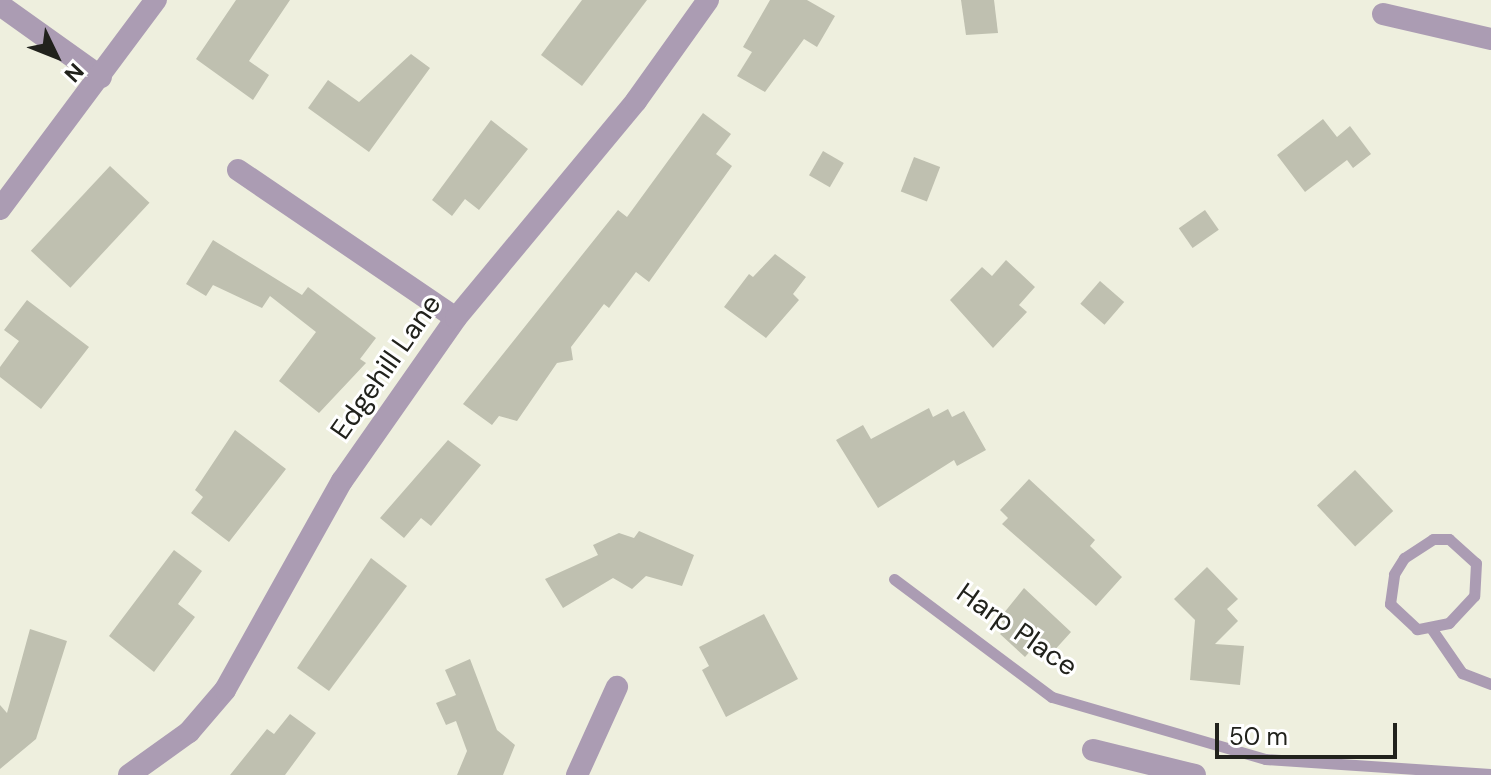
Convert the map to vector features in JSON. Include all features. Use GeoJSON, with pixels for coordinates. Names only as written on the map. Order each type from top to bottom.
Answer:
{"type":"FeatureCollection","features":[{"type":"Feature","properties":{"kind":"street"},"geometry":{"type":"LineString","coordinates":[[0,209],[156,0]]}},
{"type":"Feature","properties":{"kind":"street","name":"Edgehill Lane"},"geometry":{"type":"LineString","coordinates":[[129,775],[189,732],[225,690],[342,481],[456,318],[636,101],[708,0]]}},
{"type":"Feature","properties":{"kind":"street"},"geometry":{"type":"LineString","coordinates":[[0,5],[101,77]]}},
{"type":"Feature","properties":{"kind":"street"},"geometry":{"type":"LineString","coordinates":[[1383,14],[1491,39]]}},
{"type":"Feature","properties":{"kind":"street"},"geometry":{"type":"LineString","coordinates":[[238,170],[456,318]]}},
{"type":"Feature","properties":{"kind":"street"},"geometry":{"type":"LineString","coordinates":[[577,775],[617,687]]}},
{"type":"Feature","properties":{"kind":"street"},"geometry":{"type":"LineString","coordinates":[[1093,750],[1195,775]]}},
{"type":"Feature","properties":{"kind":"lane"},"geometry":{"type":"LineString","coordinates":[[1449,539],[1476,563],[1474,596],[1449,623],[1431,628],[1417,629],[1390,604],[1394,574],[1419,547],[1449,539]]}},
{"type":"Feature","properties":{"kind":"lane","name":"Harp Place"},"geometry":{"type":"LineString","coordinates":[[894,579],[1052,697],[1265,759],[1491,774]]}},
{"type":"Feature","properties":{"kind":"lane"},"geometry":{"type":"LineString","coordinates":[[1431,628],[1462,673],[1491,684]]}},
{"type":"Feature","properties":{"kind":"building"},"geometry":{"type":"Polygon","coordinates":[[[236,0],[290,0],[249,61],[269,75],[253,100],[196,59],[236,0]]]}},
{"type":"Feature","properties":{"kind":"building"},"geometry":{"type":"Polygon","coordinates":[[[582,0],[647,0],[582,86],[541,55],[582,0]]]}},
{"type":"Feature","properties":{"kind":"building"},"geometry":{"type":"Polygon","coordinates":[[[770,0],[807,0],[835,16],[817,47],[804,39],[765,92],[737,76],[752,52],[743,47],[770,0]]]}},
{"type":"Feature","properties":{"kind":"building"},"geometry":{"type":"Polygon","coordinates":[[[961,0],[994,0],[998,33],[966,35],[961,0]]]}},
{"type":"Feature","properties":{"kind":"building"},"geometry":{"type":"Polygon","coordinates":[[[411,54],[430,68],[369,152],[308,108],[328,80],[359,102],[411,54]]]}},
{"type":"Feature","properties":{"kind":"building"},"geometry":{"type":"Polygon","coordinates":[[[703,113],[731,134],[716,154],[732,166],[649,282],[636,272],[609,308],[604,304],[571,347],[573,360],[557,363],[517,421],[499,416],[492,425],[463,404],[618,210],[627,217],[703,113]]]}},
{"type":"Feature","properties":{"kind":"building"},"geometry":{"type":"Polygon","coordinates":[[[1323,119],[1337,137],[1350,126],[1371,154],[1353,168],[1347,160],[1305,192],[1277,155],[1323,119]]]}},
{"type":"Feature","properties":{"kind":"building"},"geometry":{"type":"Polygon","coordinates":[[[491,120],[528,149],[479,210],[465,199],[452,216],[432,200],[491,120]]]}},
{"type":"Feature","properties":{"kind":"building"},"geometry":{"type":"Polygon","coordinates":[[[823,151],[844,163],[830,187],[809,175],[823,151]]]}},
{"type":"Feature","properties":{"kind":"building"},"geometry":{"type":"Polygon","coordinates":[[[914,157],[940,167],[927,202],[901,192],[914,157]]]}},
{"type":"Feature","properties":{"kind":"building"},"geometry":{"type":"Polygon","coordinates":[[[110,166],[149,203],[70,288],[31,251],[110,166]]]}},
{"type":"Feature","properties":{"kind":"building"},"geometry":{"type":"Polygon","coordinates":[[[1205,210],[1219,230],[1193,248],[1179,228],[1205,210]]]}},
{"type":"Feature","properties":{"kind":"building"},"geometry":{"type":"Polygon","coordinates":[[[213,240],[302,295],[308,287],[376,338],[360,359],[366,363],[319,413],[279,381],[316,332],[270,296],[262,308],[213,285],[206,296],[186,284],[213,240]]]}},
{"type":"Feature","properties":{"kind":"building"},"geometry":{"type":"Polygon","coordinates":[[[775,254],[806,277],[793,294],[799,300],[766,338],[724,307],[749,274],[753,277],[775,254]]]}},
{"type":"Feature","properties":{"kind":"building"},"geometry":{"type":"Polygon","coordinates":[[[1006,260],[1035,287],[1019,305],[1027,312],[993,348],[950,300],[982,267],[992,276],[1006,260]]]}},
{"type":"Feature","properties":{"kind":"building"},"geometry":{"type":"Polygon","coordinates":[[[1100,281],[1124,302],[1104,325],[1080,304],[1100,281]]]}},
{"type":"Feature","properties":{"kind":"building"},"geometry":{"type":"Polygon","coordinates":[[[27,300],[89,347],[41,409],[0,377],[0,367],[19,341],[4,330],[27,300]]]}},
{"type":"Feature","properties":{"kind":"building"},"geometry":{"type":"Polygon","coordinates":[[[929,408],[933,417],[948,409],[952,417],[964,411],[986,450],[957,466],[954,460],[878,508],[836,440],[863,425],[871,439],[929,408]]]}},
{"type":"Feature","properties":{"kind":"building"},"geometry":{"type":"Polygon","coordinates":[[[235,430],[286,469],[229,542],[191,513],[203,497],[195,490],[235,430]]]}},
{"type":"Feature","properties":{"kind":"building"},"geometry":{"type":"Polygon","coordinates":[[[448,440],[481,465],[431,526],[421,518],[404,538],[380,518],[448,440]]]}},
{"type":"Feature","properties":{"kind":"building"},"geometry":{"type":"Polygon","coordinates":[[[1355,470],[1393,511],[1355,546],[1317,505],[1355,470]]]}},
{"type":"Feature","properties":{"kind":"building"},"geometry":{"type":"Polygon","coordinates":[[[1029,479],[1095,540],[1090,546],[1122,577],[1096,606],[1002,524],[1008,518],[1000,510],[1029,479]]]}},
{"type":"Feature","properties":{"kind":"building"},"geometry":{"type":"Polygon","coordinates":[[[639,531],[694,555],[682,586],[646,576],[632,589],[613,578],[563,608],[545,579],[598,555],[593,545],[619,533],[634,538],[639,531]]]}},
{"type":"Feature","properties":{"kind":"building"},"geometry":{"type":"Polygon","coordinates":[[[174,550],[202,571],[178,604],[195,617],[154,672],[109,636],[174,550]]]}},
{"type":"Feature","properties":{"kind":"building"},"geometry":{"type":"Polygon","coordinates":[[[371,558],[407,586],[329,691],[297,668],[371,558]]]}},
{"type":"Feature","properties":{"kind":"building"},"geometry":{"type":"Polygon","coordinates":[[[1207,567],[1238,599],[1227,609],[1238,621],[1215,644],[1244,646],[1240,685],[1190,680],[1195,620],[1174,599],[1207,567]]]}},
{"type":"Feature","properties":{"kind":"building"},"geometry":{"type":"Polygon","coordinates":[[[1024,588],[1071,632],[1052,653],[1039,641],[1025,657],[1000,634],[1007,627],[999,619],[1024,588]]]}},
{"type":"Feature","properties":{"kind":"building"},"geometry":{"type":"Polygon","coordinates":[[[764,614],[798,679],[726,717],[702,670],[709,666],[699,647],[764,614]]]}},
{"type":"Feature","properties":{"kind":"building"},"geometry":{"type":"Polygon","coordinates":[[[30,629],[67,641],[36,739],[0,769],[0,705],[7,713],[30,629]]]}},
{"type":"Feature","properties":{"kind":"building"},"geometry":{"type":"Polygon","coordinates":[[[470,659],[497,730],[515,745],[503,775],[457,775],[467,751],[456,721],[446,725],[436,703],[456,695],[445,670],[470,659]]]}},
{"type":"Feature","properties":{"kind":"building"},"geometry":{"type":"Polygon","coordinates":[[[290,714],[316,733],[285,775],[230,775],[267,729],[274,734],[290,714]]]}}]}
